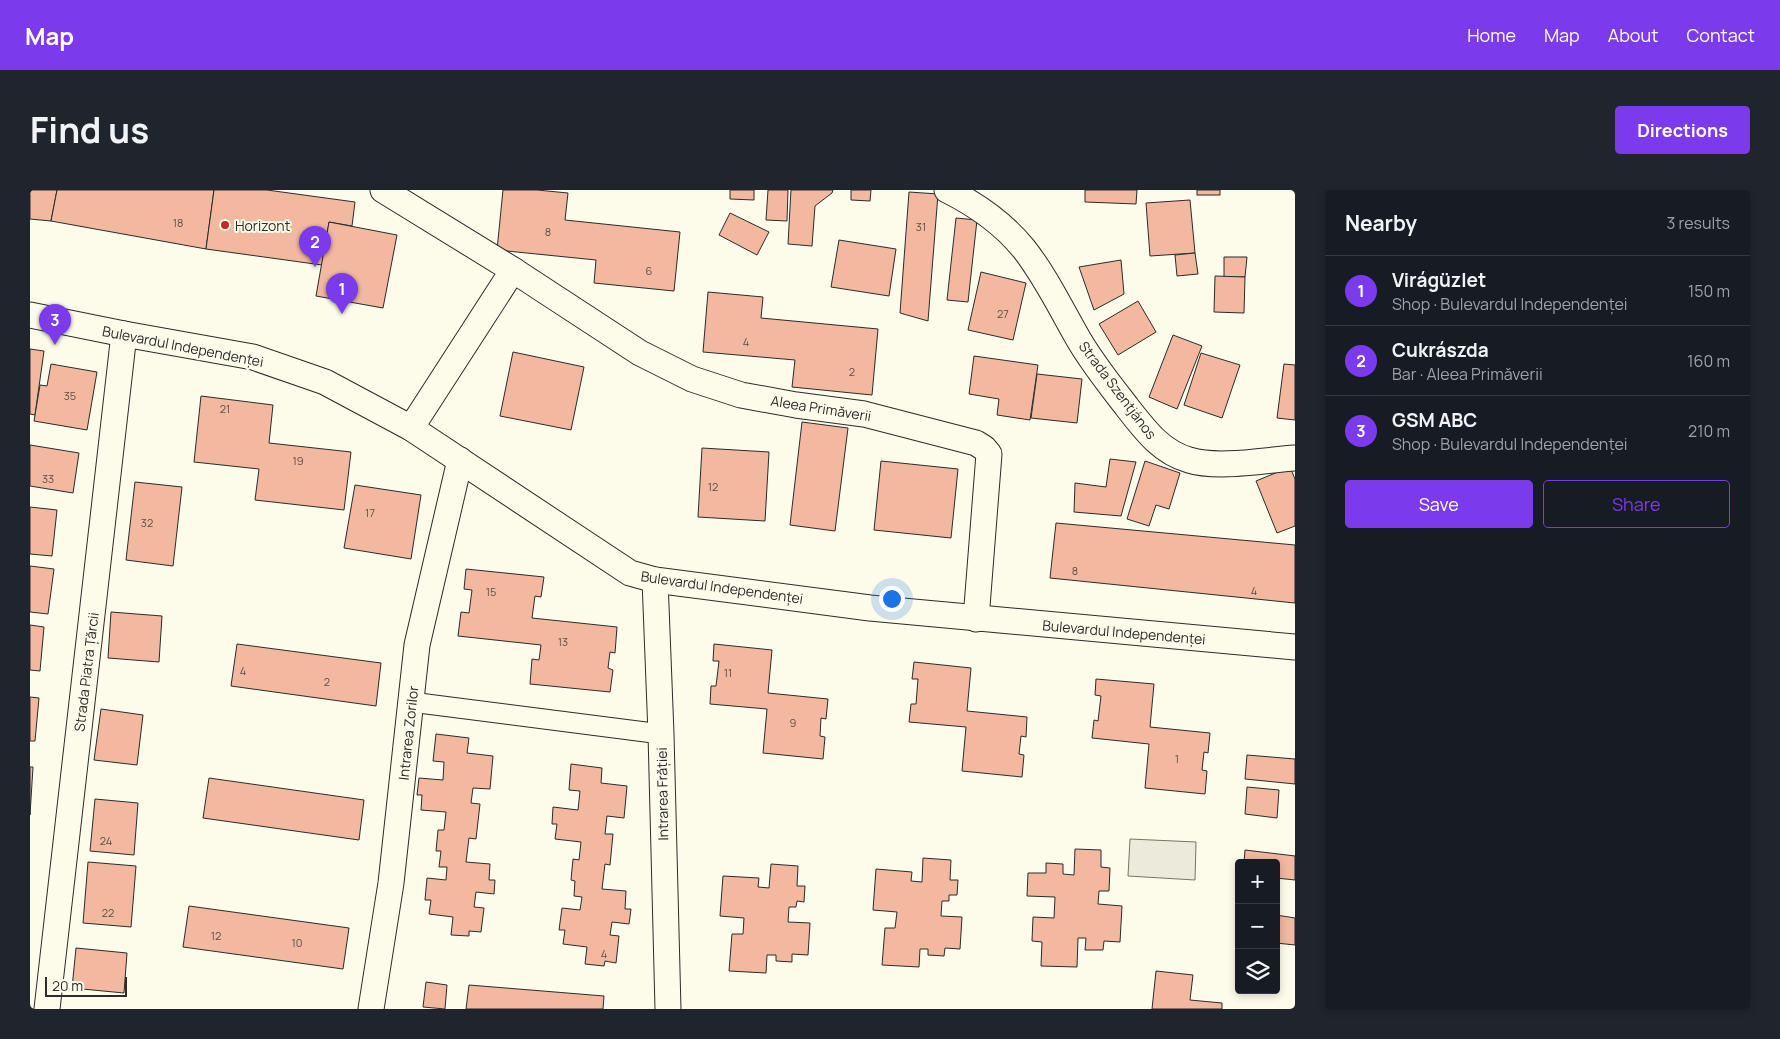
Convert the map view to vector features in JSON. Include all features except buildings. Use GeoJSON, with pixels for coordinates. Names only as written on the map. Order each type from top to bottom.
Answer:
{"type":"FeatureCollection","features":[{"type":"Feature","properties":{"kind":"street","name":"Aleea Primăverii"},"geometry":{"type":"LineString","coordinates":[[383,190],[513,270],[640,353],[692,379],[742,395],[796,405],[864,414],[976,443],[984,448],[989,454],[976,618]]}},
{"type":"Feature","properties":{"kind":"street","name":"Strada Szentjános"},"geometry":{"type":"LineString","coordinates":[[947,190],[970,202],[1000,223],[1024,248],[1102,374],[1148,435],[1160,445],[1175,454],[1204,463],[1295,458]]}},
{"type":"Feature","properties":{"kind":"street"},"geometry":{"type":"LineString","coordinates":[[411,428],[513,270]]}},
{"type":"Feature","properties":{"kind":"street","name":"Bulevardul Independenței"},"geometry":{"type":"LineString","coordinates":[[30,315],[253,357],[325,382],[411,428],[630,573],[655,580],[870,608],[1295,647]]}},
{"type":"Feature","properties":{"kind":"street","name":"Strada Piatra Țărcii"},"geometry":{"type":"LineString","coordinates":[[47,1009],[124,334]]}},
{"type":"Feature","properties":{"kind":"street","name":"Intrarea Zorilor"},"geometry":{"type":"LineString","coordinates":[[371,1009],[391,883],[417,645],[460,460]]}},
{"type":"Feature","properties":{"kind":"street","name":"Intrarea Frăției"},"geometry":{"type":"LineString","coordinates":[[655,580],[668,1009]]}},
{"type":"Feature","properties":{"kind":"street"},"geometry":{"type":"LineString","coordinates":[[411,702],[661,734]]}},
{"type":"Feature","properties":{"kind":"shaded area"},"geometry":{"type":"Polygon","coordinates":[[[1130,839],[1196,842],[1195,880],[1128,876],[1130,839]]]}},
{"type":"Feature","properties":{"kind":"place","name":"Horizont"},"geometry":{"type":"Point","coordinates":[225,225]}},
{"type":"Feature","properties":{"kind":"place","name":"Cukrászda"},"geometry":{"type":"Point","coordinates":[315,267]}},
{"type":"Feature","properties":{"kind":"place","name":"Virágüzlet"},"geometry":{"type":"Point","coordinates":[342,314]}},
{"type":"Feature","properties":{"kind":"place","name":"GSM ABC"},"geometry":{"type":"Point","coordinates":[55,345]}}]}
